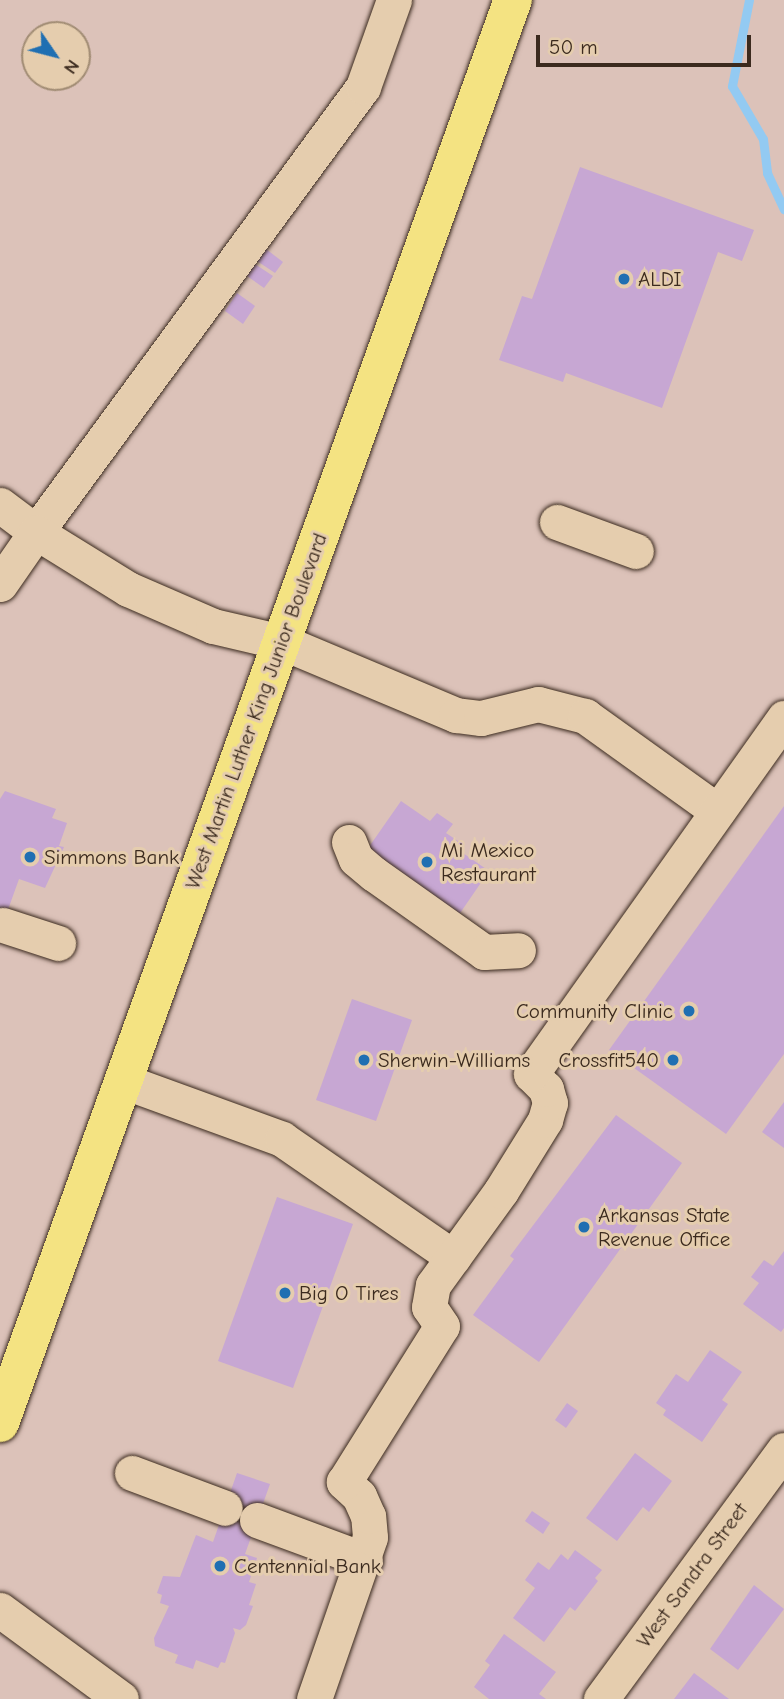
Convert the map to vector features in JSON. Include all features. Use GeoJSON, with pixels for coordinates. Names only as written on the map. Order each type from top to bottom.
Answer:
{"type":"FeatureCollection","features":[{"type":"Feature","properties":{"kind":"highway","name":"West Martin Luther King Junior Boulevard"},"geometry":{"type":"LineString","coordinates":[[0,1423],[513,0]]}},
{"type":"Feature","properties":{"kind":"street"},"geometry":{"type":"LineString","coordinates":[[0,584],[363,87],[394,0]]}},
{"type":"Feature","properties":{"kind":"street"},"geometry":{"type":"LineString","coordinates":[[0,505],[36,532],[128,589],[213,626],[282,642],[456,715],[481,718],[538,704],[585,716],[717,811]]}},
{"type":"Feature","properties":{"kind":"street"},"geometry":{"type":"LineString","coordinates":[[557,522],[636,551]]}},
{"type":"Feature","properties":{"kind":"street"},"geometry":{"type":"LineString","coordinates":[[314,1699],[365,1560],[370,1537],[368,1516],[359,1496],[344,1482],[442,1326],[433,1317],[428,1296],[545,1119],[550,1103],[546,1088],[531,1074],[784,718]]}},
{"type":"Feature","properties":{"kind":"street"},"geometry":{"type":"LineString","coordinates":[[349,842],[356,859],[374,874],[484,952],[518,950]]}},
{"type":"Feature","properties":{"kind":"street"},"geometry":{"type":"LineString","coordinates":[[3,925],[58,943]]}},
{"type":"Feature","properties":{"kind":"street"},"geometry":{"type":"LineString","coordinates":[[123,1081],[282,1139],[453,1257]]}},
{"type":"Feature","properties":{"kind":"street","name":"West Sandra Street"},"geometry":{"type":"LineString","coordinates":[[601,1699],[784,1450]]}},
{"type":"Feature","properties":{"kind":"street"},"geometry":{"type":"LineString","coordinates":[[132,1473],[225,1508]]}},
{"type":"Feature","properties":{"kind":"street"},"geometry":{"type":"LineString","coordinates":[[257,1520],[365,1560]]}},
{"type":"Feature","properties":{"kind":"street"},"geometry":{"type":"LineString","coordinates":[[0,1610],[121,1699]]}},
{"type":"Feature","properties":{"kind":"building","name":"ALDI"},"geometry":{"type":"Polygon","coordinates":[[[580,167],[754,230],[742,261],[718,252],[662,408],[566,373],[563,382],[499,360],[522,296],[532,299],[580,167]]]}},
{"type":"Feature","properties":{"kind":"building"},"geometry":{"type":"Polygon","coordinates":[[[266,249],[283,262],[275,273],[257,261],[266,249]]]}},
{"type":"Feature","properties":{"kind":"building"},"geometry":{"type":"Polygon","coordinates":[[[255,264],[273,276],[264,288],[247,276],[255,264]]]}},
{"type":"Feature","properties":{"kind":"building"},"geometry":{"type":"Polygon","coordinates":[[[237,293],[255,306],[243,324],[225,311],[237,293]]]}},
{"type":"Feature","properties":{"kind":"building","name":"Simmons Bank"},"geometry":{"type":"Polygon","coordinates":[[[5,791],[56,809],[52,818],[67,823],[59,846],[64,847],[45,888],[19,879],[0,932],[0,799],[5,791]]]}},
{"type":"Feature","properties":{"kind":"building","name":"Mi Mexico Restaurant"},"geometry":{"type":"Polygon","coordinates":[[[401,801],[430,821],[437,813],[453,824],[446,833],[464,845],[460,851],[489,871],[456,919],[364,854],[401,801]]]}},
{"type":"Feature","properties":{"kind":"building"},"geometry":{"type":"Polygon","coordinates":[[[784,806],[784,1054],[726,1134],[609,1050],[784,806]]]}},
{"type":"Feature","properties":{"kind":"building","name":"Sherwin-Williams"},"geometry":{"type":"Polygon","coordinates":[[[352,999],[412,1020],[376,1121],[316,1100],[352,999]]]}},
{"type":"Feature","properties":{"kind":"building"},"geometry":{"type":"Polygon","coordinates":[[[784,1102],[784,1148],[762,1132],[784,1102]]]}},
{"type":"Feature","properties":{"kind":"building","name":"Arkansas State Revenue Office"},"geometry":{"type":"Polygon","coordinates":[[[616,1115],[682,1163],[539,1362],[473,1315],[514,1259],[510,1256],[616,1115]]]}},
{"type":"Feature","properties":{"kind":"building","name":"Big O Tires"},"geometry":{"type":"Polygon","coordinates":[[[277,1197],[353,1224],[293,1388],[218,1361],[277,1197]]]}},
{"type":"Feature","properties":{"kind":"building"},"geometry":{"type":"Polygon","coordinates":[[[784,1251],[784,1328],[781,1332],[743,1304],[759,1283],[751,1277],[764,1260],[773,1266],[784,1251]]]}},
{"type":"Feature","properties":{"kind":"building"},"geometry":{"type":"Polygon","coordinates":[[[710,1350],[742,1372],[722,1400],[728,1404],[702,1442],[663,1415],[666,1410],[656,1403],[676,1374],[688,1382],[710,1350]]]}},
{"type":"Feature","properties":{"kind":"building"},"geometry":{"type":"Polygon","coordinates":[[[567,1403],[578,1411],[566,1428],[555,1420],[567,1403]]]}},
{"type":"Feature","properties":{"kind":"building"},"geometry":{"type":"Polygon","coordinates":[[[635,1453],[672,1481],[649,1512],[643,1507],[617,1541],[586,1518],[635,1453]]]}},
{"type":"Feature","properties":{"kind":"building","name":"Centennial Bank"},"geometry":{"type":"Polygon","coordinates":[[[237,1473],[270,1484],[245,1554],[257,1558],[249,1582],[256,1584],[249,1605],[253,1606],[246,1625],[240,1630],[233,1628],[235,1633],[225,1663],[221,1662],[218,1668],[196,1660],[193,1669],[175,1663],[178,1655],[155,1646],[154,1638],[169,1606],[160,1603],[162,1595],[157,1593],[163,1576],[180,1577],[196,1535],[213,1542],[237,1473]]]}},
{"type":"Feature","properties":{"kind":"building"},"geometry":{"type":"Polygon","coordinates":[[[532,1511],[550,1523],[543,1534],[525,1521],[532,1511]]]}},
{"type":"Feature","properties":{"kind":"building"},"geometry":{"type":"Polygon","coordinates":[[[575,1550],[602,1570],[595,1578],[598,1581],[575,1611],[570,1607],[544,1642],[513,1618],[535,1588],[525,1580],[538,1562],[549,1570],[561,1554],[568,1560],[575,1550]]]}},
{"type":"Feature","properties":{"kind":"building"},"geometry":{"type":"Polygon","coordinates":[[[754,1585],[784,1609],[738,1670],[710,1649],[754,1585]]]}},
{"type":"Feature","properties":{"kind":"building"},"geometry":{"type":"Polygon","coordinates":[[[504,1634],[556,1672],[539,1694],[546,1699],[489,1699],[474,1687],[490,1665],[485,1661],[504,1634]]]}},
{"type":"Feature","properties":{"kind":"building"},"geometry":{"type":"Polygon","coordinates":[[[694,1673],[729,1699],[674,1699],[694,1673]]]}},
{"type":"Feature","properties":{"kind":"waterway"},"geometry":{"type":"LineString","coordinates":[[749,0],[732,86],[763,139],[767,173],[784,209]]}},
{"type":"Feature","properties":{"kind":"place","name":"ALDI"},"geometry":{"type":"Point","coordinates":[624,279]}},
{"type":"Feature","properties":{"kind":"place","name":"Simmons Bank"},"geometry":{"type":"Point","coordinates":[30,857]}},
{"type":"Feature","properties":{"kind":"place","name":"Mi Mexico Restaurant"},"geometry":{"type":"Point","coordinates":[427,862]}},
{"type":"Feature","properties":{"kind":"place","name":"Community Clinic"},"geometry":{"type":"Point","coordinates":[689,1011]}},
{"type":"Feature","properties":{"kind":"place","name":"Sherwin-Williams"},"geometry":{"type":"Point","coordinates":[364,1060]}},
{"type":"Feature","properties":{"kind":"place","name":"Crossfit540"},"geometry":{"type":"Point","coordinates":[673,1060]}},
{"type":"Feature","properties":{"kind":"place","name":"Arkansas State Revenue Office"},"geometry":{"type":"Point","coordinates":[584,1227]}},
{"type":"Feature","properties":{"kind":"place","name":"Big O Tires"},"geometry":{"type":"Point","coordinates":[285,1293]}},
{"type":"Feature","properties":{"kind":"place","name":"Centennial Bank"},"geometry":{"type":"Point","coordinates":[220,1566]}}]}
